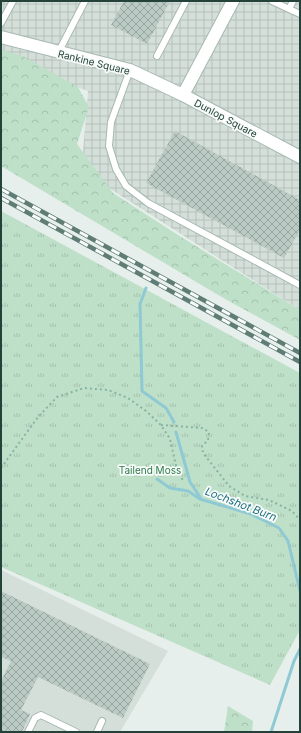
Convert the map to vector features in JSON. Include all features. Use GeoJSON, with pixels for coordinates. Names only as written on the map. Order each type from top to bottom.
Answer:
{"type":"FeatureCollection","features":[{"type":"Feature","properties":{"kind":"street","name":"Dunlop Square"},"geometry":{"type":"LineString","coordinates":[[232,1],[183,95],[300,158]]}},
{"type":"Feature","properties":{"kind":"street","name":"Rankine Square"},"geometry":{"type":"LineString","coordinates":[[1,38],[130,70],[183,95]]}},
{"type":"Feature","properties":{"kind":"lane"},"geometry":{"type":"LineString","coordinates":[[1,23],[12,1]]}},
{"type":"Feature","properties":{"kind":"lane"},"geometry":{"type":"LineString","coordinates":[[58,53],[85,1]]}},
{"type":"Feature","properties":{"kind":"lane"},"geometry":{"type":"LineString","coordinates":[[157,56],[186,1]]}},
{"type":"Feature","properties":{"kind":"lane"},"geometry":{"type":"LineString","coordinates":[[272,1],[300,14]]}},
{"type":"Feature","properties":{"kind":"lane"},"geometry":{"type":"LineString","coordinates":[[289,10],[294,1]]}},
{"type":"Feature","properties":{"kind":"lane"},"geometry":{"type":"LineString","coordinates":[[130,70],[111,122],[109,146],[116,169],[126,186],[148,203],[300,285]]}},
{"type":"Feature","properties":{"kind":"lane"},"geometry":{"type":"LineString","coordinates":[[28,732],[35,718],[41,715],[76,732]]}},
{"type":"Feature","properties":{"kind":"lane"},"geometry":{"type":"LineString","coordinates":[[97,732],[102,721]]}},
{"type":"Feature","properties":{"kind":"path"},"geometry":{"type":"LineString","coordinates":[[1,468],[38,417],[57,397],[84,388],[108,390],[128,398],[146,411],[161,426],[170,439],[177,470],[184,482]]}},
{"type":"Feature","properties":{"kind":"path"},"geometry":{"type":"LineString","coordinates":[[161,426],[202,428],[209,432],[208,440],[202,446],[203,453],[229,486],[245,496],[269,500],[286,508],[292,511],[300,520]]}},
{"type":"Feature","properties":{"kind":"shaded area"},"geometry":{"type":"Polygon","coordinates":[[[1,1],[300,1],[300,310],[90,176],[83,152],[88,91],[1,60],[1,1]]]}},
{"type":"Feature","properties":{"kind":"shaded area"},"geometry":{"type":"Polygon","coordinates":[[[1,570],[168,651],[120,732],[53,732],[48,730],[47,732],[1,732],[1,570]]]}},
{"type":"Feature","properties":{"kind":"green space"},"geometry":{"type":"Polygon","coordinates":[[[1,50],[23,56],[78,87],[89,107],[77,144],[113,193],[300,310],[300,340],[225,299],[1,166],[1,50]]]}},
{"type":"Feature","properties":{"kind":"green space","name":"Tailend Moss"},"geometry":{"type":"Polygon","coordinates":[[[1,211],[300,373],[300,630],[270,685],[1,567],[1,211]]]}},
{"type":"Feature","properties":{"kind":"green space"},"geometry":{"type":"Polygon","coordinates":[[[228,706],[253,721],[252,732],[224,732],[228,706]]]}},
{"type":"Feature","properties":{"kind":"building"},"geometry":{"type":"Polygon","coordinates":[[[124,1],[170,1],[147,44],[111,25],[124,1]]]}},
{"type":"Feature","properties":{"kind":"building"},"geometry":{"type":"Polygon","coordinates":[[[175,131],[300,200],[300,230],[284,258],[146,183],[175,131]]]}},
{"type":"Feature","properties":{"kind":"building"},"geometry":{"type":"Polygon","coordinates":[[[1,591],[150,664],[123,718],[38,677],[21,710],[30,714],[22,732],[1,732],[1,681],[11,661],[1,657],[1,591]]]}},
{"type":"Feature","properties":{"kind":"waterway"},"geometry":{"type":"LineString","coordinates":[[146,288],[140,304],[142,391],[166,408],[174,422]]}},
{"type":"Feature","properties":{"kind":"waterway"},"geometry":{"type":"LineString","coordinates":[[176,432],[190,482],[200,497]]}},
{"type":"Feature","properties":{"kind":"waterway","name":"Lochshot Burn"},"geometry":{"type":"LineString","coordinates":[[157,479],[170,488],[188,491],[200,499],[251,514],[279,528],[288,541],[300,591]]}},
{"type":"Feature","properties":{"kind":"waterway","name":"Lochshot Burn"},"geometry":{"type":"LineString","coordinates":[[271,732],[294,661],[300,649]]}},
{"type":"Feature","properties":{"kind":"railway"},"geometry":{"type":"LineString","coordinates":[[1,189],[300,353]]}},
{"type":"Feature","properties":{"kind":"railway"},"geometry":{"type":"LineString","coordinates":[[1,198],[300,362]]}}]}
